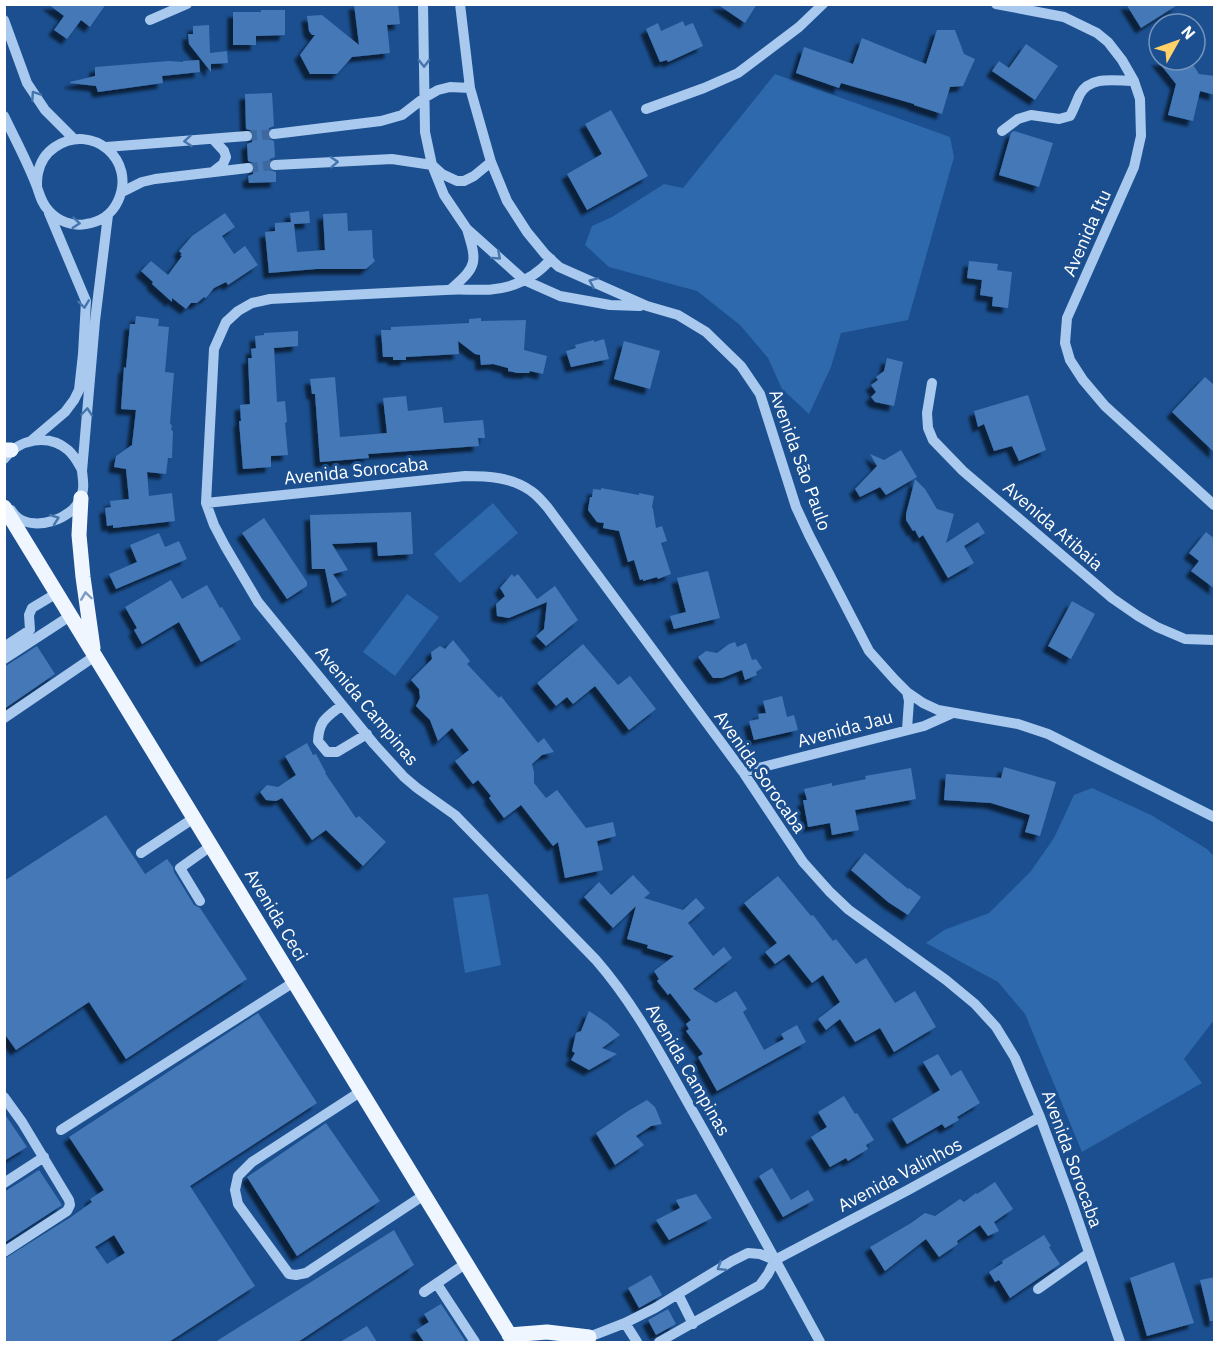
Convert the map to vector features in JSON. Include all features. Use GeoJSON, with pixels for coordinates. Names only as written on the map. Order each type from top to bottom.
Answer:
{"type":"FeatureCollection","features":[{"type":"Feature","properties":{"kind":"main road"},"geometry":{"type":"LineString","coordinates":[[81,498],[79,536],[94,655]]}},
{"type":"Feature","properties":{"kind":"main road","name":"Avenida Ceci"},"geometry":{"type":"LineString","coordinates":[[4,505],[511,1339]]}},
{"type":"Feature","properties":{"kind":"main road"},"geometry":{"type":"LineString","coordinates":[[511,1339],[547,1332],[586,1340]]}},
{"type":"Feature","properties":{"kind":"street"},"geometry":{"type":"LineString","coordinates":[[150,20],[187,4]]}},
{"type":"Feature","properties":{"kind":"street","name":"Avenida São Paulo"},"geometry":{"type":"LineString","coordinates":[[423,4],[425,132],[432,165],[444,195],[466,229],[524,280],[560,296],[610,305],[646,306]]}},
{"type":"Feature","properties":{"kind":"street","name":"Avenida São Paulo"},"geometry":{"type":"LineString","coordinates":[[460,4],[470,88],[491,162],[507,201],[517,217],[527,232],[559,267],[646,306],[678,315],[705,332],[741,366],[760,394],[796,507],[809,535],[869,651],[907,692],[938,710],[1018,724],[1048,734],[1215,817]]}},
{"type":"Feature","properties":{"kind":"street"},"geometry":{"type":"LineString","coordinates":[[646,109],[738,73],[799,27],[823,4]]}},
{"type":"Feature","properties":{"kind":"street","name":"Avenida Itu"},"geometry":{"type":"LineString","coordinates":[[996,4],[1064,16],[1096,33],[1108,42],[1134,81],[1140,99],[1141,136],[1134,167],[1067,318],[1065,343],[1070,360],[1105,406],[1215,505]]}},
{"type":"Feature","properties":{"kind":"street"},"geometry":{"type":"LineString","coordinates":[[4,20],[27,82],[45,110],[74,139]]}},
{"type":"Feature","properties":{"kind":"street"},"geometry":{"type":"LineString","coordinates":[[1002,131],[1018,119],[1031,115],[1059,119],[1070,116],[1077,106],[1081,93],[1088,86],[1100,80],[1134,81]]}},
{"type":"Feature","properties":{"kind":"street"},"geometry":{"type":"LineString","coordinates":[[274,134],[381,121],[402,115],[438,90],[450,87],[470,88]]}},
{"type":"Feature","properties":{"kind":"street"},"geometry":{"type":"LineString","coordinates":[[4,116],[86,300],[82,375],[79,390],[65,412],[32,440]]}},
{"type":"Feature","properties":{"kind":"street"},"geometry":{"type":"LineString","coordinates":[[106,147],[247,136]]}},
{"type":"Feature","properties":{"kind":"street"},"geometry":{"type":"LineString","coordinates":[[37,187],[42,161],[50,150],[74,139],[85,139],[106,147],[121,167],[122,192],[117,204],[97,222],[84,225],[71,224],[48,211]]}},
{"type":"Feature","properties":{"kind":"street"},"geometry":{"type":"LineString","coordinates":[[213,139],[221,147],[226,157],[223,164],[214,171]]}},
{"type":"Feature","properties":{"kind":"street"},"geometry":{"type":"LineString","coordinates":[[275,165],[392,159],[432,165],[449,178],[464,181],[491,162]]}},
{"type":"Feature","properties":{"kind":"street"},"geometry":{"type":"LineString","coordinates":[[122,192],[142,182],[155,179],[248,168]]}},
{"type":"Feature","properties":{"kind":"street"},"geometry":{"type":"LineString","coordinates":[[4,505],[19,519],[42,523],[54,521],[66,515],[81,498],[84,484],[82,471],[95,321],[108,214]]}},
{"type":"Feature","properties":{"kind":"street"},"geometry":{"type":"LineString","coordinates":[[451,289],[472,268],[475,256],[466,229]]}},
{"type":"Feature","properties":{"kind":"street","name":"Avenida Campinas"},"geometry":{"type":"LineString","coordinates":[[551,259],[536,274],[510,286],[490,290],[451,289],[270,299],[252,303],[238,311],[226,322],[214,349],[206,503],[225,546],[258,602],[366,734],[404,777],[455,815],[563,926],[629,1001],[714,1148],[820,1342]]}},
{"type":"Feature","properties":{"kind":"street","name":"Avenida Atibaia"},"geometry":{"type":"LineString","coordinates":[[932,383],[927,413],[928,428],[933,440],[963,471],[1112,598],[1138,616],[1185,639],[1215,640]]}},
{"type":"Feature","properties":{"kind":"street"},"geometry":{"type":"LineString","coordinates":[[7,453],[32,440],[45,440],[57,443],[68,450],[82,471]]}},
{"type":"Feature","properties":{"kind":"street","name":"Avenida Sorocaba"},"geometry":{"type":"LineString","coordinates":[[206,503],[465,476],[488,476],[512,480],[532,491],[548,508],[742,772],[802,862],[849,910],[953,986],[975,1004],[996,1027],[1015,1058],[1040,1118],[1120,1342]]}},
{"type":"Feature","properties":{"kind":"street"},"geometry":{"type":"LineString","coordinates":[[4,647],[30,630],[28,615],[32,608],[57,593]]}},
{"type":"Feature","properties":{"kind":"street"},"geometry":{"type":"LineString","coordinates":[[4,659],[70,616]]}},
{"type":"Feature","properties":{"kind":"street"},"geometry":{"type":"LineString","coordinates":[[4,717],[94,655]]}},
{"type":"Feature","properties":{"kind":"street"},"geometry":{"type":"LineString","coordinates":[[906,729],[909,701],[907,692]]}},
{"type":"Feature","properties":{"kind":"street"},"geometry":{"type":"LineString","coordinates":[[342,705],[323,720],[318,730],[318,741],[327,752],[337,752],[366,734]]}},
{"type":"Feature","properties":{"kind":"street","name":"Avenida Jau"},"geometry":{"type":"LineString","coordinates":[[742,772],[924,726],[954,713]]}},
{"type":"Feature","properties":{"kind":"street"},"geometry":{"type":"LineString","coordinates":[[141,853],[194,818]]}},
{"type":"Feature","properties":{"kind":"street"},"geometry":{"type":"LineString","coordinates":[[200,901],[180,868],[211,846]]}},
{"type":"Feature","properties":{"kind":"street"},"geometry":{"type":"LineString","coordinates":[[61,1130],[294,982]]}},
{"type":"Feature","properties":{"kind":"street"},"geometry":{"type":"LineString","coordinates":[[360,1092],[252,1162],[238,1176],[235,1190],[238,1204],[289,1274],[296,1275],[306,1273],[424,1195]]}},
{"type":"Feature","properties":{"kind":"street"},"geometry":{"type":"LineString","coordinates":[[4,1097],[22,1122],[69,1200],[67,1211],[4,1252]]}},
{"type":"Feature","properties":{"kind":"street","name":"Avenida Valinhos"},"geometry":{"type":"LineString","coordinates":[[775,1260],[1040,1118]]}},
{"type":"Feature","properties":{"kind":"street"},"geometry":{"type":"LineString","coordinates":[[4,1183],[44,1157]]}},
{"type":"Feature","properties":{"kind":"street"},"geometry":{"type":"LineString","coordinates":[[586,1340],[625,1323],[748,1253],[760,1254],[775,1260],[760,1285],[658,1342]]}},
{"type":"Feature","properties":{"kind":"street"},"geometry":{"type":"LineString","coordinates":[[1038,1289],[1089,1253]]}},
{"type":"Feature","properties":{"kind":"street"},"geometry":{"type":"LineString","coordinates":[[424,1292],[465,1264]]}},
{"type":"Feature","properties":{"kind":"street"},"geometry":{"type":"LineString","coordinates":[[436,1284],[475,1342]]}},
{"type":"Feature","properties":{"kind":"street"},"geometry":{"type":"LineString","coordinates":[[678,1294],[693,1323]]}},
{"type":"Feature","properties":{"kind":"street"},"geometry":{"type":"LineString","coordinates":[[625,1323],[636,1342]]}},
{"type":"Feature","properties":{"kind":"shaded area"},"geometry":{"type":"Polygon","coordinates":[[[775,74],[950,137],[954,157],[908,320],[841,333],[831,367],[809,414],[782,389],[768,358],[740,325],[697,291],[609,267],[585,245],[592,226],[612,217],[664,184],[683,188],[775,74]]]}},
{"type":"Feature","properties":{"kind":"shaded area"},"geometry":{"type":"Polygon","coordinates":[[[493,503],[518,533],[460,583],[434,554],[493,503]]]}},
{"type":"Feature","properties":{"kind":"shaded area"},"geometry":{"type":"Polygon","coordinates":[[[407,594],[439,617],[395,676],[363,652],[407,594]]]}},
{"type":"Feature","properties":{"kind":"shaded area"},"geometry":{"type":"Polygon","coordinates":[[[1092,788],[1151,815],[1207,849],[1214,856],[1214,1020],[1184,1059],[1202,1083],[1082,1152],[1025,1014],[998,982],[926,943],[944,930],[989,913],[1031,871],[1054,838],[1074,795],[1092,788]]]}},
{"type":"Feature","properties":{"kind":"shaded area"},"geometry":{"type":"Polygon","coordinates":[[[488,894],[501,965],[465,973],[453,898],[488,894]]]}},
{"type":"Feature","properties":{"kind":"building"},"geometry":{"type":"Polygon","coordinates":[[[48,4],[106,4],[90,27],[81,20],[67,39],[54,30],[64,16],[48,4]]]}},
{"type":"Feature","properties":{"kind":"building"},"geometry":{"type":"Polygon","coordinates":[[[354,4],[398,4],[400,24],[387,25],[390,53],[352,57],[337,74],[310,74],[300,55],[315,35],[309,31],[307,16],[322,15],[359,45],[354,4]]]}},
{"type":"Feature","properties":{"kind":"building"},"geometry":{"type":"Polygon","coordinates":[[[717,4],[757,4],[745,23],[717,4]]]}},
{"type":"Feature","properties":{"kind":"building"},"geometry":{"type":"Polygon","coordinates":[[[1126,4],[1179,4],[1166,12],[1147,12],[1147,24],[1141,28],[1126,4]]]}},
{"type":"Feature","properties":{"kind":"building"},"geometry":{"type":"Polygon","coordinates":[[[261,10],[285,10],[285,35],[256,36],[256,45],[233,45],[233,12],[261,12],[261,10]]]}},
{"type":"Feature","properties":{"kind":"building"},"geometry":{"type":"Polygon","coordinates":[[[683,21],[685,26],[693,23],[703,46],[668,62],[667,60],[660,62],[646,29],[658,23],[661,31],[683,21]]]}},
{"type":"Feature","properties":{"kind":"building"},"geometry":{"type":"Polygon","coordinates":[[[209,25],[210,53],[227,51],[228,63],[211,64],[211,72],[189,44],[188,34],[193,34],[193,26],[209,25]]]}},
{"type":"Feature","properties":{"kind":"building"},"geometry":{"type":"Polygon","coordinates":[[[937,30],[955,30],[964,54],[975,59],[963,86],[950,87],[942,114],[841,83],[839,88],[796,73],[804,47],[853,64],[862,38],[926,64],[937,30]]]}},
{"type":"Feature","properties":{"kind":"building"},"geometry":{"type":"Polygon","coordinates":[[[1026,44],[1058,66],[1035,100],[992,71],[999,61],[1009,68],[1026,44]]]}},
{"type":"Feature","properties":{"kind":"building"},"geometry":{"type":"Polygon","coordinates":[[[199,60],[200,72],[162,76],[163,83],[98,92],[96,86],[70,83],[95,76],[95,67],[199,60]]]}},
{"type":"Feature","properties":{"kind":"building"},"geometry":{"type":"Polygon","coordinates":[[[1166,72],[1198,72],[1215,76],[1215,95],[1200,91],[1193,121],[1168,115],[1176,84],[1166,72]]]}},
{"type":"Feature","properties":{"kind":"building"},"geometry":{"type":"Polygon","coordinates":[[[272,93],[274,126],[269,128],[267,134],[268,139],[274,141],[275,157],[270,159],[268,165],[269,170],[276,172],[276,182],[249,183],[248,176],[253,174],[255,168],[254,163],[248,161],[247,144],[252,142],[254,136],[253,131],[246,129],[245,94],[272,93]]]}},
{"type":"Feature","properties":{"kind":"building"},"geometry":{"type":"Polygon","coordinates":[[[611,110],[648,176],[587,210],[567,174],[602,154],[585,124],[611,110]]]}},
{"type":"Feature","properties":{"kind":"building"},"geometry":{"type":"Polygon","coordinates":[[[1014,131],[1053,143],[1039,187],[999,175],[1011,133],[1014,131]]]}},
{"type":"Feature","properties":{"kind":"building"},"geometry":{"type":"Polygon","coordinates":[[[309,211],[310,223],[294,224],[297,252],[325,250],[323,214],[347,213],[348,231],[372,230],[375,261],[366,269],[316,269],[269,273],[265,232],[275,231],[275,223],[291,222],[290,213],[309,211]]]}},
{"type":"Feature","properties":{"kind":"building"},"geometry":{"type":"Polygon","coordinates":[[[225,213],[235,227],[222,236],[234,254],[245,246],[258,265],[228,285],[226,282],[214,288],[206,298],[204,297],[197,303],[191,303],[186,309],[172,298],[172,302],[141,271],[151,261],[168,275],[182,256],[179,251],[192,236],[225,213]]]}},
{"type":"Feature","properties":{"kind":"building"},"geometry":{"type":"Polygon","coordinates":[[[969,261],[998,264],[997,270],[1012,272],[1008,308],[992,306],[993,297],[980,295],[982,280],[967,278],[969,261]]]}},
{"type":"Feature","properties":{"kind":"building"},"geometry":{"type":"Polygon","coordinates":[[[136,316],[159,319],[158,326],[169,327],[165,372],[174,373],[170,423],[173,431],[172,458],[168,458],[166,474],[147,472],[149,496],[172,493],[175,521],[113,528],[113,525],[107,526],[105,508],[111,507],[110,501],[129,499],[126,469],[114,467],[116,456],[132,445],[136,410],[121,409],[130,324],[135,324],[136,316]]]}},
{"type":"Feature","properties":{"kind":"building"},"geometry":{"type":"Polygon","coordinates":[[[481,318],[481,321],[526,320],[524,350],[547,356],[543,374],[530,371],[529,373],[518,373],[508,371],[508,368],[493,364],[481,365],[480,355],[475,354],[458,341],[459,354],[406,357],[406,360],[383,357],[381,330],[391,330],[391,327],[469,323],[469,319],[481,318]]]}},
{"type":"Feature","properties":{"kind":"building"},"geometry":{"type":"Polygon","coordinates":[[[298,331],[298,346],[274,348],[277,402],[285,401],[288,455],[271,456],[271,467],[243,469],[240,405],[250,404],[248,358],[252,358],[251,349],[256,348],[255,336],[264,335],[264,333],[298,331]]]}},
{"type":"Feature","properties":{"kind":"building"},"geometry":{"type":"Polygon","coordinates":[[[604,339],[609,359],[571,367],[566,351],[576,348],[575,345],[604,339]]]}},
{"type":"Feature","properties":{"kind":"building"},"geometry":{"type":"Polygon","coordinates":[[[624,341],[660,351],[650,389],[614,379],[624,341]]]}},
{"type":"Feature","properties":{"kind":"building"},"geometry":{"type":"Polygon","coordinates":[[[887,358],[903,362],[894,406],[875,402],[871,397],[876,392],[871,385],[884,371],[887,358]]]}},
{"type":"Feature","properties":{"kind":"building"},"geometry":{"type":"Polygon","coordinates":[[[335,377],[340,437],[387,433],[383,398],[406,396],[408,411],[442,407],[444,423],[483,420],[485,438],[478,438],[479,446],[368,454],[369,458],[320,462],[315,394],[312,394],[310,379],[335,377]]]}},
{"type":"Feature","properties":{"kind":"building"},"geometry":{"type":"Polygon","coordinates":[[[1205,377],[1215,386],[1215,453],[1172,412],[1205,377]]]}},
{"type":"Feature","properties":{"kind":"building"},"geometry":{"type":"Polygon","coordinates":[[[1028,395],[1046,450],[1019,461],[1012,446],[994,451],[984,424],[978,427],[974,411],[1028,395]]]}},
{"type":"Feature","properties":{"kind":"building"},"geometry":{"type":"Polygon","coordinates":[[[901,450],[917,477],[886,495],[880,487],[860,497],[855,489],[877,466],[870,454],[884,460],[901,450]]]}},
{"type":"Feature","properties":{"kind":"building"},"geometry":{"type":"Polygon","coordinates":[[[915,479],[925,489],[937,509],[954,514],[946,543],[978,522],[985,533],[964,546],[974,563],[948,578],[923,535],[919,538],[906,520],[915,479]]]}},
{"type":"Feature","properties":{"kind":"building"},"geometry":{"type":"Polygon","coordinates":[[[601,488],[654,496],[652,507],[656,528],[662,526],[667,541],[661,543],[671,574],[658,579],[657,577],[640,580],[634,560],[628,562],[619,531],[603,528],[604,523],[597,522],[588,510],[593,489],[601,490],[601,488]]]}},
{"type":"Feature","properties":{"kind":"building"},"geometry":{"type":"Polygon","coordinates":[[[411,512],[413,554],[378,556],[377,542],[332,544],[348,570],[333,574],[347,595],[332,603],[325,569],[312,569],[310,515],[411,512]]]}},
{"type":"Feature","properties":{"kind":"building"},"geometry":{"type":"Polygon","coordinates":[[[264,518],[307,582],[307,586],[287,599],[242,533],[264,518]]]}},
{"type":"Feature","properties":{"kind":"building"},"geometry":{"type":"Polygon","coordinates":[[[1206,532],[1215,539],[1215,589],[1191,571],[1199,561],[1189,553],[1206,532]]]}},
{"type":"Feature","properties":{"kind":"building"},"geometry":{"type":"Polygon","coordinates":[[[159,533],[165,547],[179,541],[187,559],[116,589],[109,574],[137,562],[130,545],[159,533]]]}},
{"type":"Feature","properties":{"kind":"building"},"geometry":{"type":"Polygon","coordinates":[[[708,571],[720,618],[674,629],[670,616],[686,612],[677,578],[708,571]]]}},
{"type":"Feature","properties":{"kind":"building"},"geometry":{"type":"Polygon","coordinates":[[[512,574],[514,577],[518,574],[537,599],[555,586],[578,620],[546,646],[536,636],[544,629],[547,602],[509,618],[497,616],[496,604],[505,596],[500,588],[512,574]]]}},
{"type":"Feature","properties":{"kind":"building"},"geometry":{"type":"Polygon","coordinates":[[[171,580],[182,599],[207,585],[241,639],[201,662],[179,622],[142,644],[134,630],[137,628],[125,607],[171,580]]]}},
{"type":"Feature","properties":{"kind":"building"},"geometry":{"type":"Polygon","coordinates":[[[1072,601],[1095,614],[1071,659],[1048,646],[1072,601]]]}},
{"type":"Feature","properties":{"kind":"building"},"geometry":{"type":"Polygon","coordinates":[[[453,640],[470,661],[467,664],[499,698],[501,696],[538,743],[544,738],[554,752],[542,755],[532,764],[534,783],[546,798],[557,790],[586,828],[613,822],[616,836],[597,841],[603,870],[565,878],[558,842],[553,846],[521,805],[504,818],[478,780],[473,784],[455,761],[469,750],[452,728],[438,741],[430,720],[416,706],[420,698],[419,689],[411,680],[432,659],[431,652],[440,646],[445,649],[453,640]]]}},
{"type":"Feature","properties":{"kind":"building"},"geometry":{"type":"Polygon","coordinates":[[[735,642],[737,647],[746,643],[752,660],[756,659],[762,668],[756,672],[757,675],[745,680],[742,670],[722,678],[713,678],[698,657],[706,651],[717,653],[735,642]]]}},
{"type":"Feature","properties":{"kind":"building"},"geometry":{"type":"Polygon","coordinates":[[[583,644],[618,685],[630,676],[656,709],[629,730],[595,686],[573,704],[567,697],[556,706],[537,683],[583,644]]]}},
{"type":"Feature","properties":{"kind":"building"},"geometry":{"type":"Polygon","coordinates":[[[37,646],[55,674],[4,709],[4,667],[37,646]]]}},
{"type":"Feature","properties":{"kind":"building"},"geometry":{"type":"Polygon","coordinates":[[[782,696],[787,717],[794,715],[798,730],[754,740],[749,721],[759,719],[758,714],[766,713],[763,701],[782,696]]]}},
{"type":"Feature","properties":{"kind":"building"},"geometry":{"type":"Polygon","coordinates":[[[307,743],[356,818],[359,816],[386,842],[363,866],[326,830],[312,840],[282,798],[276,801],[266,800],[260,792],[267,785],[278,787],[296,775],[285,756],[307,743]]]}},
{"type":"Feature","properties":{"kind":"building"},"geometry":{"type":"Polygon","coordinates":[[[1004,767],[1056,782],[1040,836],[1025,832],[1030,815],[991,803],[944,800],[946,774],[1001,778],[1004,767]]]}},
{"type":"Feature","properties":{"kind":"building"},"geometry":{"type":"Polygon","coordinates":[[[911,768],[916,799],[855,810],[859,830],[832,835],[830,823],[808,827],[803,800],[807,800],[804,789],[832,783],[832,786],[866,779],[865,776],[911,768]]]}},
{"type":"Feature","properties":{"kind":"building"},"geometry":{"type":"Polygon","coordinates":[[[106,815],[145,874],[167,859],[194,905],[200,908],[247,979],[126,1059],[89,1002],[16,1050],[4,1033],[4,881],[106,815]]]}},
{"type":"Feature","properties":{"kind":"building"},"geometry":{"type":"Polygon","coordinates":[[[865,853],[921,897],[908,915],[888,902],[851,870],[865,853]]]}},
{"type":"Feature","properties":{"kind":"building"},"geometry":{"type":"Polygon","coordinates":[[[633,875],[650,893],[644,898],[683,910],[696,898],[705,908],[688,923],[713,956],[724,947],[732,958],[693,989],[716,1003],[736,991],[747,1009],[743,1012],[764,1050],[784,1039],[781,1034],[797,1025],[806,1042],[717,1091],[698,1057],[703,1054],[686,1031],[689,1029],[686,1024],[691,1020],[670,993],[668,995],[657,981],[659,979],[654,971],[674,956],[627,939],[636,906],[613,928],[584,897],[599,882],[611,895],[633,875]]]}},
{"type":"Feature","properties":{"kind":"building"},"geometry":{"type":"Polygon","coordinates":[[[778,876],[833,941],[836,939],[856,964],[866,958],[895,1003],[915,991],[936,1027],[894,1052],[880,1028],[855,1042],[840,1019],[826,1030],[818,1019],[840,1002],[823,975],[812,983],[789,954],[775,964],[765,952],[777,943],[744,903],[778,876]]]}},
{"type":"Feature","properties":{"kind":"building"},"geometry":{"type":"Polygon","coordinates":[[[589,1011],[620,1035],[602,1048],[617,1054],[589,1070],[571,1060],[575,1053],[572,1051],[576,1033],[581,1031],[589,1011]]]}},
{"type":"Feature","properties":{"kind":"building"},"geometry":{"type":"Polygon","coordinates":[[[258,1013],[317,1103],[190,1186],[255,1286],[169,1342],[4,1342],[4,1259],[71,1217],[92,1202],[90,1199],[104,1190],[69,1137],[258,1013]],[[114,1235],[95,1247],[107,1264],[125,1253],[114,1235]]]}},
{"type":"Feature","properties":{"kind":"building"},"geometry":{"type":"Polygon","coordinates":[[[938,1054],[951,1076],[961,1070],[980,1103],[957,1117],[959,1120],[945,1128],[942,1124],[907,1144],[892,1119],[940,1090],[923,1062],[938,1054]]]}},
{"type":"Feature","properties":{"kind":"building"},"geometry":{"type":"Polygon","coordinates":[[[844,1096],[874,1140],[866,1145],[868,1149],[848,1161],[846,1158],[830,1167],[811,1137],[827,1127],[818,1112],[844,1096]]]}},
{"type":"Feature","properties":{"kind":"building"},"geometry":{"type":"Polygon","coordinates":[[[647,1100],[655,1107],[662,1124],[651,1126],[636,1136],[644,1145],[615,1165],[596,1133],[647,1100]]]}},
{"type":"Feature","properties":{"kind":"building"},"geometry":{"type":"Polygon","coordinates":[[[4,1113],[27,1147],[4,1161],[4,1113]]]}},
{"type":"Feature","properties":{"kind":"building"},"geometry":{"type":"Polygon","coordinates":[[[326,1123],[380,1201],[297,1256],[247,1177],[326,1123]]]}},
{"type":"Feature","properties":{"kind":"building"},"geometry":{"type":"Polygon","coordinates":[[[772,1168],[791,1200],[808,1190],[814,1200],[783,1217],[759,1176],[772,1168]]]}},
{"type":"Feature","properties":{"kind":"building"},"geometry":{"type":"Polygon","coordinates":[[[39,1170],[62,1205],[4,1243],[4,1192],[39,1170]]]}},
{"type":"Feature","properties":{"kind":"building"},"geometry":{"type":"Polygon","coordinates":[[[995,1182],[1013,1209],[994,1222],[999,1231],[988,1236],[980,1225],[939,1257],[926,1239],[885,1271],[870,1247],[925,1213],[935,1216],[960,1199],[964,1202],[995,1182]]]}},
{"type":"Feature","properties":{"kind":"building"},"geometry":{"type":"Polygon","coordinates":[[[696,1194],[712,1218],[669,1240],[656,1220],[680,1208],[676,1200],[696,1194]]]}},
{"type":"Feature","properties":{"kind":"building"},"geometry":{"type":"Polygon","coordinates":[[[394,1230],[414,1265],[298,1342],[215,1342],[394,1230]]]}},
{"type":"Feature","properties":{"kind":"building"},"geometry":{"type":"Polygon","coordinates":[[[1044,1235],[1060,1264],[1010,1298],[999,1280],[995,1282],[989,1272],[1003,1263],[1002,1261],[1044,1235]]]}},
{"type":"Feature","properties":{"kind":"building"},"geometry":{"type":"Polygon","coordinates":[[[1174,1262],[1194,1323],[1147,1336],[1130,1278],[1174,1262]]]}},
{"type":"Feature","properties":{"kind":"building"},"geometry":{"type":"Polygon","coordinates":[[[651,1275],[662,1295],[639,1308],[628,1288],[651,1275]]]}},
{"type":"Feature","properties":{"kind":"building"},"geometry":{"type":"Polygon","coordinates":[[[1215,1277],[1215,1321],[1210,1321],[1200,1280],[1215,1277]]]}},
{"type":"Feature","properties":{"kind":"building"},"geometry":{"type":"Polygon","coordinates":[[[441,1304],[466,1342],[424,1342],[416,1330],[429,1322],[424,1314],[441,1304]]]}},
{"type":"Feature","properties":{"kind":"building"},"geometry":{"type":"Polygon","coordinates":[[[668,1309],[676,1324],[656,1335],[648,1320],[668,1309]]]}},
{"type":"Feature","properties":{"kind":"building"},"geometry":{"type":"Polygon","coordinates":[[[367,1326],[377,1342],[340,1342],[367,1326]]]}},
{"type":"Feature","properties":{"kind":"tunnel"},"geometry":{"type":"LineString","coordinates":[[247,136],[274,134]]}},
{"type":"Feature","properties":{"kind":"tunnel"},"geometry":{"type":"LineString","coordinates":[[248,168],[275,165]]}}]}
